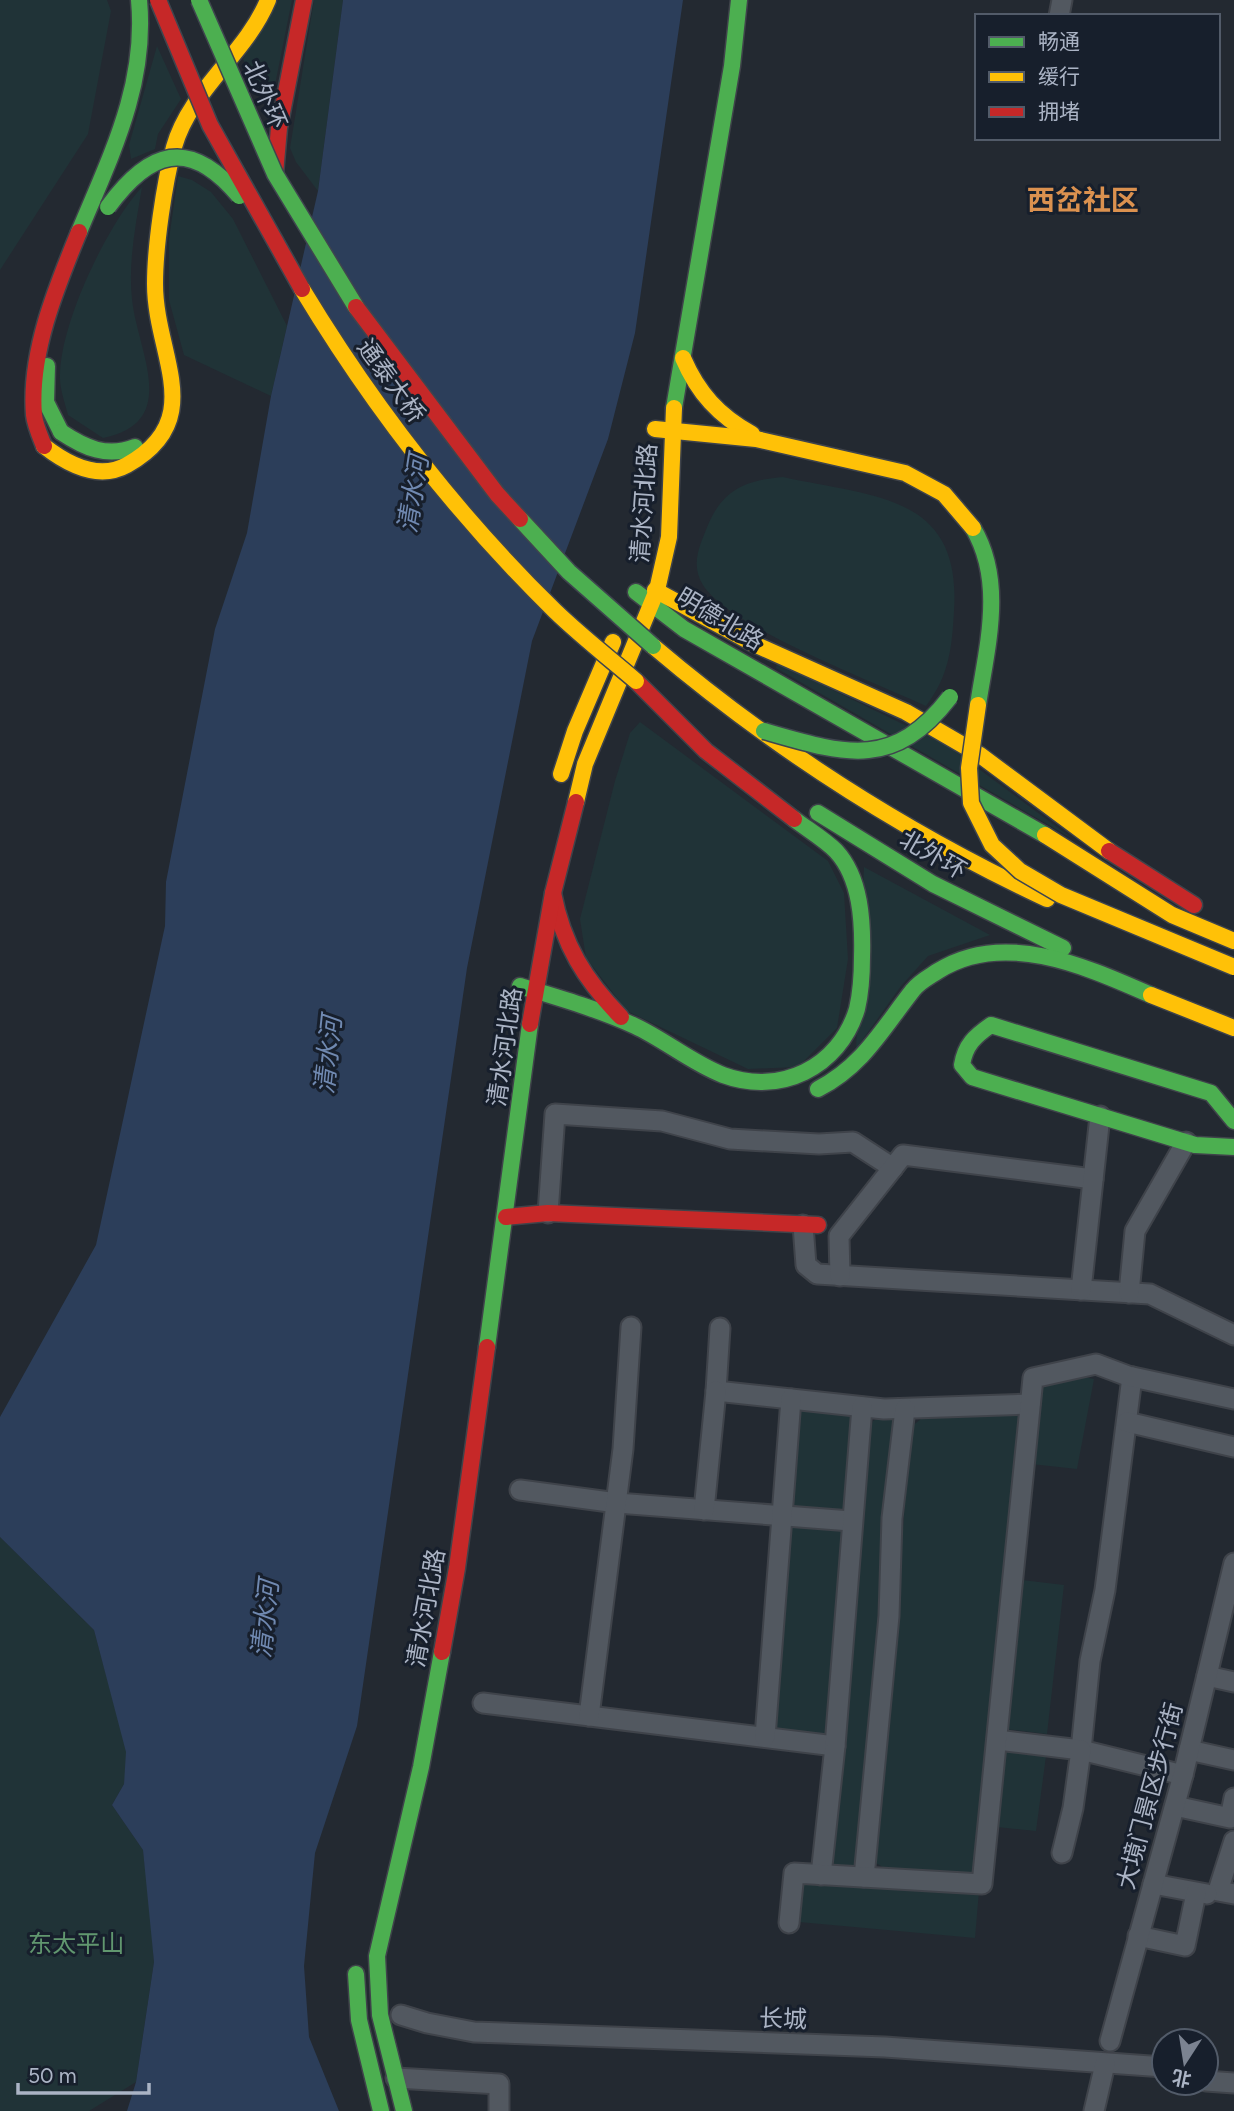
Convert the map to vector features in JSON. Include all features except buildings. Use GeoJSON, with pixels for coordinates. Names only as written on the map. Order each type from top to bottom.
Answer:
{"type":"FeatureCollection","features":[{"type":"Feature","properties":{"kind":"main road"},"geometry":{"type":"LineString","coordinates":[[139,0],[143,34],[135,86],[124,125],[55,272],[27,351],[23,376],[24,409],[34,438],[59,459],[87,470],[116,471],[141,460],[159,445],[173,405],[173,379],[155,298],[156,253],[177,138],[260,20],[268,0]]}},
{"type":"Feature","properties":{"kind":"main road","name":"通泰大桥"},"geometry":{"type":"LineString","coordinates":[[158,0],[167,28],[214,132],[295,283],[398,432],[546,602],[636,681]]}},
{"type":"Feature","properties":{"kind":"main road","name":"北外环"},"geometry":{"type":"LineString","coordinates":[[199,0],[275,174],[293,206]]}},
{"type":"Feature","properties":{"kind":"main road"},"geometry":{"type":"LineString","coordinates":[[257,0],[252,14],[177,116],[166,139],[156,177],[142,274],[142,298],[157,378],[156,404],[148,429],[134,448],[113,455],[88,449],[61,432],[46,402],[46,371],[65,301],[103,219],[121,188],[149,163],[181,158],[218,174],[231,185],[264,227]]}},
{"type":"Feature","properties":{"kind":"main road"},"geometry":{"type":"LineString","coordinates":[[275,174],[279,128],[304,0]]}},
{"type":"Feature","properties":{"kind":"main road","name":"清水河北路"},"geometry":{"type":"LineString","coordinates":[[661,438],[683,358],[732,66],[739,0]]}},
{"type":"Feature","properties":{"kind":"main road","name":"通泰大桥"},"geometry":{"type":"LineString","coordinates":[[293,206],[355,306],[497,494],[569,572],[653,646]]}},
{"type":"Feature","properties":{"kind":"main road","name":"清水河北路"},"geometry":{"type":"LineString","coordinates":[[528,989],[585,764],[654,597],[669,537],[661,438],[679,277]]}},
{"type":"Feature","properties":{"kind":"main road"},"geometry":{"type":"LineString","coordinates":[[683,358],[693,386],[711,408],[750,434],[920,478],[954,502],[975,529],[988,561],[993,595],[969,768],[971,803],[992,845],[1020,871],[1061,895],[1234,967]]}},
{"type":"Feature","properties":{"kind":"main road"},"geometry":{"type":"LineString","coordinates":[[661,438],[775,442]]}},
{"type":"Feature","properties":{"kind":"main road"},"geometry":{"type":"LineString","coordinates":[[661,438],[780,458],[858,479]]}},
{"type":"Feature","properties":{"kind":"main road","name":"清水河北路"},"geometry":{"type":"LineString","coordinates":[[557,790],[575,731],[641,580],[652,533],[654,488]]}},
{"type":"Feature","properties":{"kind":"main road"},"geometry":{"type":"LineString","coordinates":[[908,494],[932,503],[953,526],[957,535]]}},
{"type":"Feature","properties":{"kind":"main road","name":"明德北路"},"geometry":{"type":"LineString","coordinates":[[641,580],[684,629],[1026,822],[1172,915],[1234,941]]}},
{"type":"Feature","properties":{"kind":"main road","name":"明德北路"},"geometry":{"type":"LineString","coordinates":[[654,597],[905,712],[980,755],[1084,835],[1178,898],[1234,923]]}},
{"type":"Feature","properties":{"kind":"main road","name":"北外环"},"geometry":{"type":"LineString","coordinates":[[653,646],[692,680],[912,831],[999,878],[1162,950],[1234,978]]}},
{"type":"Feature","properties":{"kind":"main road"},"geometry":{"type":"LineString","coordinates":[[636,681],[773,781]]}},
{"type":"Feature","properties":{"kind":"main road"},"geometry":{"type":"LineString","coordinates":[[528,989],[626,1022],[724,1076],[748,1082],[783,1083],[815,1069],[834,1054],[848,1034],[856,1012],[861,993],[862,931],[858,893],[849,866],[817,836],[705,752],[669,720],[636,681]]}},
{"type":"Feature","properties":{"kind":"main road"},"geometry":{"type":"LineString","coordinates":[[764,730],[831,750],[869,751],[904,743],[921,733],[939,715],[952,691]]}},
{"type":"Feature","properties":{"kind":"main road","name":"北外环"},"geometry":{"type":"LineString","coordinates":[[805,804],[933,884],[1050,942],[1234,1020]]}},
{"type":"Feature","properties":{"kind":"main road"},"geometry":{"type":"LineString","coordinates":[[527,942],[539,877]]}},
{"type":"Feature","properties":{"kind":"main road"},"geometry":{"type":"LineString","coordinates":[[553,893],[558,927],[570,956],[595,991],[626,1022]]}},
{"type":"Feature","properties":{"kind":"main road"},"geometry":{"type":"LineString","coordinates":[[799,1098],[832,1083],[864,1058],[918,984],[937,969],[958,958],[993,949],[1050,957],[1234,1028]]}},
{"type":"Feature","properties":{"kind":"main road","name":"清水河北路"},"geometry":{"type":"LineString","coordinates":[[404,2111],[374,1985],[377,1956],[421,1767],[457,1568],[532,1011],[523,967]]}},
{"type":"Feature","properties":{"kind":"main road","name":"清水河北路"},"geometry":{"type":"LineString","coordinates":[[443,1548],[532,1011]]}},
{"type":"Feature","properties":{"kind":"main road"},"geometry":{"type":"LineString","coordinates":[[1234,1121],[1210,1093],[990,1025],[972,1039],[963,1051],[962,1065],[972,1077],[1186,1142],[1234,1147]]}},
{"type":"Feature","properties":{"kind":"main road"},"geometry":{"type":"LineString","coordinates":[[671,1066],[720,1092]]}},
{"type":"Feature","properties":{"kind":"main road"},"geometry":{"type":"LineString","coordinates":[[506,1217],[548,1213],[811,1225]]}},
{"type":"Feature","properties":{"kind":"main road"},"geometry":{"type":"LineString","coordinates":[[357,1955],[355,1989],[359,2020],[381,2111]]}},
{"type":"Feature","properties":{"kind":"street"},"geometry":{"type":"LineString","coordinates":[[548,1213],[555,1114],[662,1121],[730,1139],[819,1144],[853,1142],[892,1168]]}},
{"type":"Feature","properties":{"kind":"street"},"geometry":{"type":"LineString","coordinates":[[1081,1290],[1100,1116]]}},
{"type":"Feature","properties":{"kind":"street"},"geometry":{"type":"LineString","coordinates":[[1129,1293],[1135,1231],[1186,1142]]}},
{"type":"Feature","properties":{"kind":"street"},"geometry":{"type":"LineString","coordinates":[[839,1276],[839,1236],[903,1155],[1093,1179]]}},
{"type":"Feature","properties":{"kind":"street"},"geometry":{"type":"LineString","coordinates":[[811,1225],[806,1265],[817,1274],[1150,1294],[1234,1335]]}},
{"type":"Feature","properties":{"kind":"street"},"geometry":{"type":"LineString","coordinates":[[589,1716],[617,1503],[631,1327]]}},
{"type":"Feature","properties":{"kind":"street"},"geometry":{"type":"LineString","coordinates":[[704,1510],[720,1328]]}},
{"type":"Feature","properties":{"kind":"street"},"geometry":{"type":"LineString","coordinates":[[789,1923],[794,1873],[982,1884],[1033,1378],[1096,1364],[1132,1377],[1234,1399]]}},
{"type":"Feature","properties":{"kind":"street"},"geometry":{"type":"LineString","coordinates":[[1062,1853],[1073,1808],[1090,1661],[1105,1590],[1132,1377]]}},
{"type":"Feature","properties":{"kind":"street"},"geometry":{"type":"LineString","coordinates":[[716,1391],[905,1409],[1030,1404]]}},
{"type":"Feature","properties":{"kind":"street"},"geometry":{"type":"LineString","coordinates":[[765,1737],[791,1399]]}},
{"type":"Feature","properties":{"kind":"street"},"geometry":{"type":"LineString","coordinates":[[821,1875],[835,1746],[862,1407]]}},
{"type":"Feature","properties":{"kind":"street"},"geometry":{"type":"LineString","coordinates":[[864,1877],[889,1616],[892,1518],[905,1409]]}},
{"type":"Feature","properties":{"kind":"street"},"geometry":{"type":"LineString","coordinates":[[1127,1422],[1234,1447]]}},
{"type":"Feature","properties":{"kind":"street"},"geometry":{"type":"LineString","coordinates":[[520,1490],[617,1503],[851,1521]]}},
{"type":"Feature","properties":{"kind":"street","name":"大境门景区步行街"},"geometry":{"type":"LineString","coordinates":[[1110,2041],[1184,1775],[1207,1676],[1230,1600],[1234,1563]]}},
{"type":"Feature","properties":{"kind":"street"},"geometry":{"type":"LineString","coordinates":[[1207,1676],[1234,1682]]}},
{"type":"Feature","properties":{"kind":"street"},"geometry":{"type":"LineString","coordinates":[[483,1703],[835,1746]]}},
{"type":"Feature","properties":{"kind":"street"},"geometry":{"type":"LineString","coordinates":[[997,1740],[1081,1750],[1184,1775]]}},
{"type":"Feature","properties":{"kind":"street"},"geometry":{"type":"LineString","coordinates":[[1189,1750],[1234,1760]]}},
{"type":"Feature","properties":{"kind":"street"},"geometry":{"type":"LineString","coordinates":[[1153,1884],[1196,1892],[1226,1893],[1234,1841],[1230,1818],[1234,1798]]}},
{"type":"Feature","properties":{"kind":"street"},"geometry":{"type":"LineString","coordinates":[[1175,1806],[1230,1818]]}},
{"type":"Feature","properties":{"kind":"street"},"geometry":{"type":"LineString","coordinates":[[1138,1936],[1185,1946],[1196,1892]]}},
{"type":"Feature","properties":{"kind":"street","name":"长城"},"geometry":{"type":"LineString","coordinates":[[401,2015],[474,2032],[885,2047],[1150,2066]]}},
{"type":"Feature","properties":{"kind":"street"},"geometry":{"type":"LineString","coordinates":[[1094,2111],[1103,2070],[1150,2077]]}},
{"type":"Feature","properties":{"kind":"street"},"geometry":{"type":"LineString","coordinates":[[396,2078],[499,2084],[499,2111]]}},
{"type":"Feature","properties":{"kind":"green space"},"geometry":{"type":"Polygon","coordinates":[[[0,0],[107,0],[111,11],[88,134],[0,270],[0,0]]]}},
{"type":"Feature","properties":{"kind":"green space"},"geometry":{"type":"Polygon","coordinates":[[[279,0],[292,0],[273,95],[258,94],[243,59],[279,0]]]}},
{"type":"Feature","properties":{"kind":"green space"},"geometry":{"type":"Polygon","coordinates":[[[314,0],[343,0],[318,191],[296,162],[290,148],[314,0]]]}},
{"type":"Feature","properties":{"kind":"green space"},"geometry":{"type":"Polygon","coordinates":[[[157,46],[181,99],[158,134],[155,149],[131,159],[129,145],[157,46]]]}},
{"type":"Feature","properties":{"kind":"green space"},"geometry":{"type":"Polygon","coordinates":[[[178,176],[192,180],[211,192],[233,219],[287,326],[271,396],[184,355],[169,300],[169,239],[178,176]]]}},
{"type":"Feature","properties":{"kind":"green space"},"geometry":{"type":"Polygon","coordinates":[[[142,187],[133,243],[131,285],[135,319],[149,382],[148,401],[142,417],[127,430],[103,438],[68,415],[60,383],[62,356],[76,304],[100,250],[128,204],[142,187]]]}},
{"type":"Feature","properties":{"kind":"green space"},"geometry":{"type":"Polygon","coordinates":[[[783,477],[878,497],[905,507],[927,522],[943,543],[953,572],[952,637],[940,684],[926,706],[772,636],[718,601],[703,585],[697,570],[698,555],[708,525],[721,503],[747,484],[783,477]]]}},
{"type":"Feature","properties":{"kind":"green space"},"geometry":{"type":"Polygon","coordinates":[[[777,663],[948,746],[1073,839],[776,668],[777,663]]]}},
{"type":"Feature","properties":{"kind":"green space"},"geometry":{"type":"Polygon","coordinates":[[[640,722],[828,861],[844,893],[848,959],[837,1028],[798,1067],[748,1069],[627,1011],[586,958],[580,919],[615,781],[630,733],[640,722]]]}},
{"type":"Feature","properties":{"kind":"green space"},"geometry":{"type":"Polygon","coordinates":[[[864,867],[990,935],[928,956],[901,986],[856,1049],[864,867]]]}},
{"type":"Feature","properties":{"kind":"green space"},"geometry":{"type":"Polygon","coordinates":[[[1079,1376],[1094,1379],[1077,1469],[1031,1464],[1039,1389],[1079,1376]]]}},
{"type":"Feature","properties":{"kind":"green space"},"geometry":{"type":"Polygon","coordinates":[[[804,1407],[848,1410],[853,1428],[845,1508],[839,1515],[794,1512],[790,1505],[798,1411],[804,1407]]]}},
{"type":"Feature","properties":{"kind":"green space"},"geometry":{"type":"Polygon","coordinates":[[[1020,1414],[977,1866],[971,1875],[884,1868],[873,1861],[883,1783],[911,1427],[926,1415],[1020,1414]]]}},
{"type":"Feature","properties":{"kind":"green space"},"geometry":{"type":"Polygon","coordinates":[[[884,1415],[891,1417],[896,1428],[861,1864],[853,1869],[838,1868],[830,1863],[866,1437],[873,1421],[884,1415]]]}},
{"type":"Feature","properties":{"kind":"green space"},"geometry":{"type":"Polygon","coordinates":[[[793,1524],[839,1526],[846,1532],[831,1729],[823,1739],[777,1733],[772,1725],[789,1529],[793,1524]]]}},
{"type":"Feature","properties":{"kind":"green space","name":"东太平山"},"geometry":{"type":"Polygon","coordinates":[[[0,1537],[94,1630],[128,1756],[124,1784],[112,1805],[143,1850],[154,1962],[136,2082],[89,2111],[0,2111],[0,1537]]]}},
{"type":"Feature","properties":{"kind":"green space"},"geometry":{"type":"Polygon","coordinates":[[[1022,1580],[1064,1585],[1047,1734],[1005,1729],[1022,1580]]]}},
{"type":"Feature","properties":{"kind":"green space"},"geometry":{"type":"Polygon","coordinates":[[[1004,1749],[1046,1756],[1036,1831],[997,1827],[1004,1749]]]}},
{"type":"Feature","properties":{"kind":"green space"},"geometry":{"type":"Polygon","coordinates":[[[803,1879],[979,1891],[975,1938],[799,1922],[803,1879]]]}},
{"type":"Feature","properties":{"kind":"water","name":"清水河"},"geometry":{"type":"Polygon","coordinates":[[[343,0],[683,0],[635,333],[608,439],[532,641],[467,968],[357,1726],[315,1853],[304,1966],[309,2037],[339,2111],[127,2111],[136,2082],[154,1962],[143,1850],[112,1805],[124,1784],[126,1752],[94,1630],[0,1537],[0,1417],[96,1245],[165,926],[166,882],[215,629],[247,533],[271,396],[318,191],[343,0]]]}},
{"type":"Feature","properties":{"kind":"traffic: fast"},"geometry":{"type":"LineString","coordinates":[[79,232],[114,147],[132,90],[138,61],[139,0]]}},
{"type":"Feature","properties":{"kind":"traffic: fast"},"geometry":{"type":"LineString","coordinates":[[199,0],[275,174],[356,307]]}},
{"type":"Feature","properties":{"kind":"traffic: fast"},"geometry":{"type":"LineString","coordinates":[[674,408],[732,66],[739,0]]}},
{"type":"Feature","properties":{"kind":"traffic: fast"},"geometry":{"type":"LineString","coordinates":[[108,207],[139,173],[154,163],[170,158],[186,158],[203,165],[221,177],[239,196]]}},
{"type":"Feature","properties":{"kind":"traffic: fast"},"geometry":{"type":"LineString","coordinates":[[47,366],[46,402],[61,432]]}},
{"type":"Feature","properties":{"kind":"traffic: fast"},"geometry":{"type":"LineString","coordinates":[[61,432],[96,450],[115,452],[135,447]]}},
{"type":"Feature","properties":{"kind":"traffic: fast"},"geometry":{"type":"LineString","coordinates":[[520,519],[569,572],[653,646]]}},
{"type":"Feature","properties":{"kind":"traffic: fast"},"geometry":{"type":"LineString","coordinates":[[973,528],[989,570],[991,592],[989,637],[978,705]]}},
{"type":"Feature","properties":{"kind":"traffic: fast"},"geometry":{"type":"LineString","coordinates":[[636,592],[684,629],[1045,835]]}},
{"type":"Feature","properties":{"kind":"traffic: fast"},"geometry":{"type":"LineString","coordinates":[[764,731],[819,746],[866,750],[887,746],[908,737],[929,721],[950,697]]}},
{"type":"Feature","properties":{"kind":"traffic: fast"},"geometry":{"type":"LineString","coordinates":[[818,813],[933,884],[1063,948]]}},
{"type":"Feature","properties":{"kind":"traffic: fast"},"geometry":{"type":"LineString","coordinates":[[520,986],[593,1009],[635,1026],[723,1075],[744,1081],[765,1082],[786,1079],[805,1072],[822,1061],[836,1047],[848,1030],[857,1009],[862,929],[859,901],[851,874],[844,862],[836,851],[794,819]]}},
{"type":"Feature","properties":{"kind":"traffic: fast"},"geometry":{"type":"LineString","coordinates":[[818,1089],[834,1080],[860,1058],[918,984],[963,959],[990,953],[1045,957],[1073,964],[1151,995]]}},
{"type":"Feature","properties":{"kind":"traffic: fast"},"geometry":{"type":"LineString","coordinates":[[487,1347],[530,1024]]}},
{"type":"Feature","properties":{"kind":"traffic: fast"},"geometry":{"type":"LineString","coordinates":[[1234,1121],[1211,1093],[991,1025],[972,1042],[963,1058],[962,1065],[972,1077],[1195,1145],[1234,1147]]}},
{"type":"Feature","properties":{"kind":"traffic: fast"},"geometry":{"type":"LineString","coordinates":[[404,2111],[380,2015],[377,1956],[421,1767],[442,1652]]}},
{"type":"Feature","properties":{"kind":"traffic: fast"},"geometry":{"type":"LineString","coordinates":[[356,1974],[359,2020],[381,2111]]}},
{"type":"Feature","properties":{"kind":"traffic: slow"},"geometry":{"type":"LineString","coordinates":[[44,446],[83,468],[94,471],[116,470],[152,447],[166,427],[172,407],[172,384],[157,311],[155,269],[170,162],[192,108],[246,38],[268,0]]}},
{"type":"Feature","properties":{"kind":"traffic: slow"},"geometry":{"type":"LineString","coordinates":[[302,289],[387,417],[484,537],[555,611],[636,681]]}},
{"type":"Feature","properties":{"kind":"traffic: slow"},"geometry":{"type":"LineString","coordinates":[[683,358],[695,382],[711,402],[729,419],[752,434]]}},
{"type":"Feature","properties":{"kind":"traffic: slow"},"geometry":{"type":"LineString","coordinates":[[576,802],[585,764],[657,590],[669,537],[674,408]]}},
{"type":"Feature","properties":{"kind":"traffic: slow"},"geometry":{"type":"LineString","coordinates":[[655,429],[756,439],[905,473],[944,494],[973,528]]}},
{"type":"Feature","properties":{"kind":"traffic: slow"},"geometry":{"type":"LineString","coordinates":[[655,590],[752,643],[906,712],[980,755],[1109,851]]}},
{"type":"Feature","properties":{"kind":"traffic: slow"},"geometry":{"type":"LineString","coordinates":[[561,774],[575,731],[613,642]]}},
{"type":"Feature","properties":{"kind":"traffic: slow"},"geometry":{"type":"LineString","coordinates":[[653,646],[745,719],[842,786],[943,846],[1047,899]]}},
{"type":"Feature","properties":{"kind":"traffic: slow"},"geometry":{"type":"LineString","coordinates":[[978,705],[969,768],[971,803],[992,845],[1020,871],[1061,895],[1234,967]]}},
{"type":"Feature","properties":{"kind":"traffic: slow"},"geometry":{"type":"LineString","coordinates":[[1045,835],[1172,915],[1234,941]]}},
{"type":"Feature","properties":{"kind":"traffic: slow"},"geometry":{"type":"LineString","coordinates":[[1151,995],[1234,1028]]}},
{"type":"Feature","properties":{"kind":"traffic: jam"},"geometry":{"type":"LineString","coordinates":[[158,0],[210,125],[302,289]]}},
{"type":"Feature","properties":{"kind":"traffic: jam"},"geometry":{"type":"LineString","coordinates":[[275,174],[279,128],[304,0]]}},
{"type":"Feature","properties":{"kind":"traffic: jam"},"geometry":{"type":"LineString","coordinates":[[44,446],[34,415],[36,368],[53,298],[79,232]]}},
{"type":"Feature","properties":{"kind":"traffic: jam"},"geometry":{"type":"LineString","coordinates":[[356,307],[497,494],[520,519]]}},
{"type":"Feature","properties":{"kind":"traffic: jam"},"geometry":{"type":"LineString","coordinates":[[636,681],[706,751],[794,819]]}},
{"type":"Feature","properties":{"kind":"traffic: jam"},"geometry":{"type":"LineString","coordinates":[[530,1024],[553,893],[576,802]]}},
{"type":"Feature","properties":{"kind":"traffic: jam"},"geometry":{"type":"LineString","coordinates":[[1109,851],[1194,905]]}},
{"type":"Feature","properties":{"kind":"traffic: jam"},"geometry":{"type":"LineString","coordinates":[[553,893],[557,912],[577,961],[621,1017]]}},
{"type":"Feature","properties":{"kind":"traffic: jam"},"geometry":{"type":"LineString","coordinates":[[506,1217],[548,1213],[818,1225]]}},
{"type":"Feature","properties":{"kind":"traffic: jam"},"geometry":{"type":"LineString","coordinates":[[442,1652],[457,1568],[487,1347]]}},
{"type":"Feature","properties":{"kind":"district","name":"西岔社区"},"geometry":{"type":"Point","coordinates":[1083,200]}}]}
